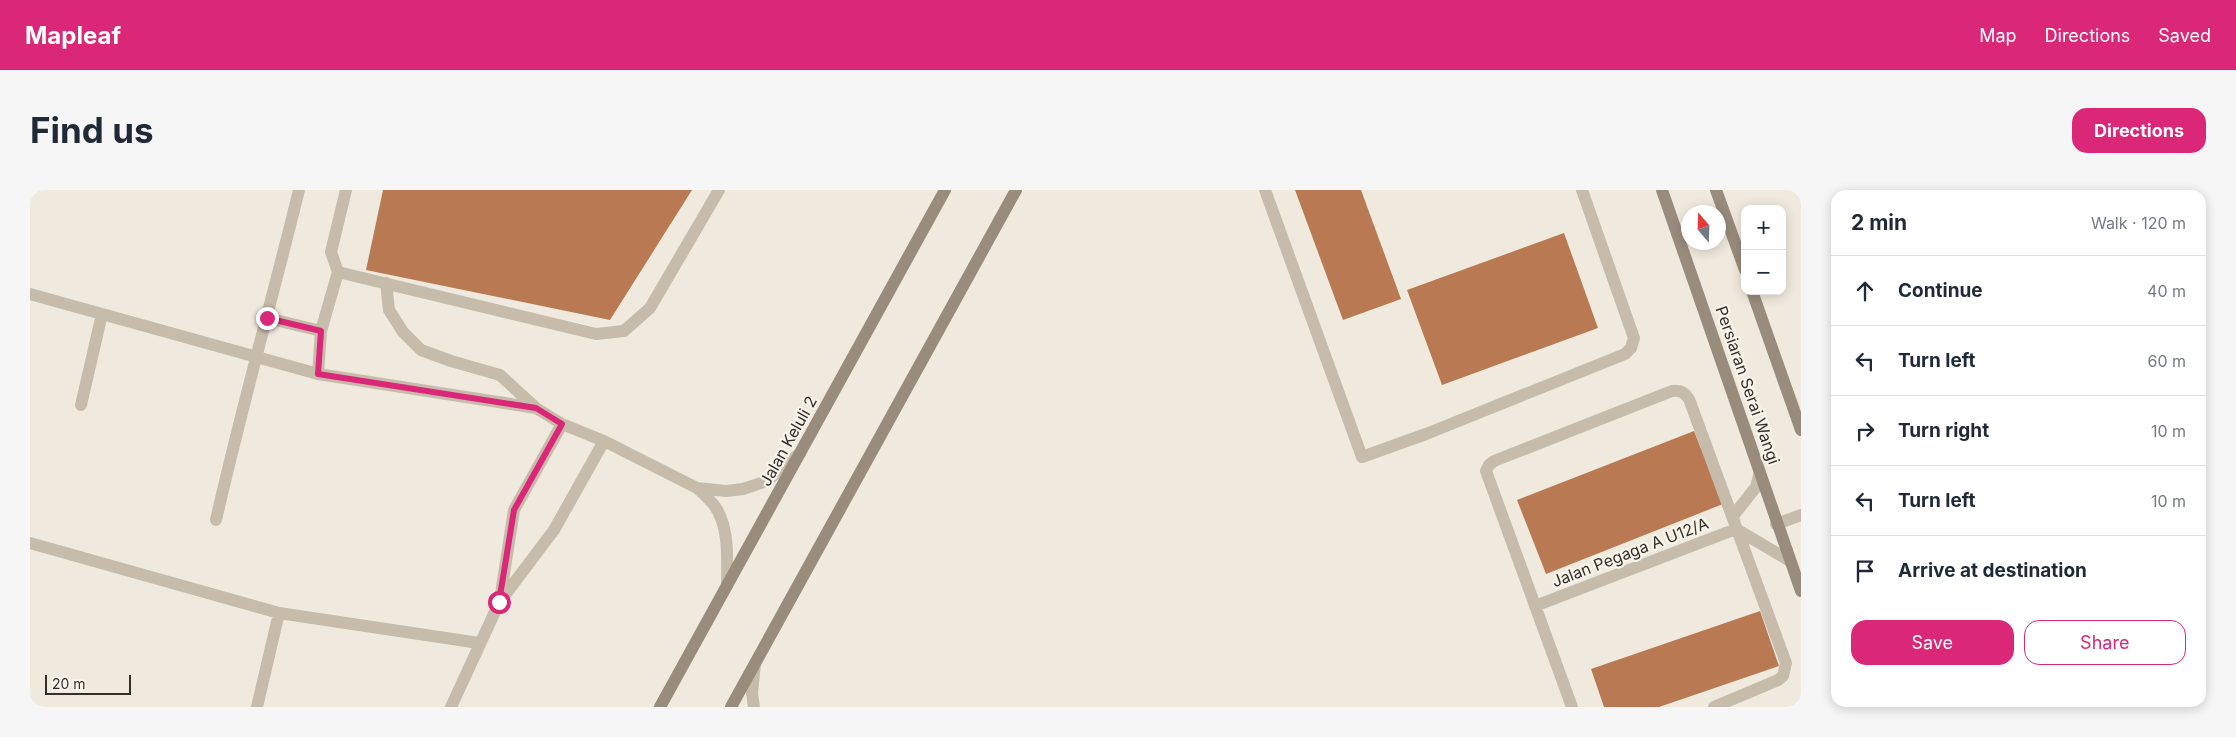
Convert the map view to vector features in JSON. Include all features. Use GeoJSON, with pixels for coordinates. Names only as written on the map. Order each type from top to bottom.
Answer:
{"type":"FeatureCollection","features":[{"type":"Feature","properties":{"kind":"street"},"geometry":{"type":"LineString","coordinates":[[216,520],[233,444],[258,358],[299,190]]}},
{"type":"Feature","properties":{"kind":"street"},"geometry":{"type":"LineString","coordinates":[[318,374],[321,331],[338,272],[331,252],[346,190]]}},
{"type":"Feature","properties":{"kind":"street"},"geometry":{"type":"LineString","coordinates":[[338,272],[596,334],[624,330],[650,308],[719,190]]}},
{"type":"Feature","properties":{"kind":"street","name":"Jalan Keluli 2"},"geometry":{"type":"LineString","coordinates":[[660,707],[945,190]]}},
{"type":"Feature","properties":{"kind":"street"},"geometry":{"type":"LineString","coordinates":[[731,707],[1016,190]]}},
{"type":"Feature","properties":{"kind":"street"},"geometry":{"type":"LineString","coordinates":[[1265,190],[1362,457],[1426,434],[1625,354],[1631,348],[1634,338],[1582,190]]}},
{"type":"Feature","properties":{"kind":"street","name":"Persiaran Serai Wangi"},"geometry":{"type":"LineString","coordinates":[[1662,190],[1760,472],[1776,524],[1801,591]]}},
{"type":"Feature","properties":{"kind":"street"},"geometry":{"type":"LineString","coordinates":[[1716,190],[1741,259]]}},
{"type":"Feature","properties":{"kind":"street"},"geometry":{"type":"LineString","coordinates":[[386,283],[389,310],[403,332],[421,350],[451,362],[500,375],[536,408],[562,424],[604,441],[698,488],[715,506],[723,526],[726,547],[727,586]]}},
{"type":"Feature","properties":{"kind":"street"},"geometry":{"type":"LineString","coordinates":[[30,294],[318,374],[536,408]]}},
{"type":"Feature","properties":{"kind":"street"},"geometry":{"type":"LineString","coordinates":[[1753,295],[1801,430]]}},
{"type":"Feature","properties":{"kind":"street"},"geometry":{"type":"LineString","coordinates":[[80,405],[102,314]]}},
{"type":"Feature","properties":{"kind":"street"},"geometry":{"type":"LineString","coordinates":[[267,318],[321,331]]}},
{"type":"Feature","properties":{"kind":"street"},"geometry":{"type":"LineString","coordinates":[[1572,707],[1486,471],[1494,461],[1672,391],[1679,390],[1685,393],[1689,399],[1786,663],[1786,670],[1778,680],[1714,707]]}},
{"type":"Feature","properties":{"kind":"street"},"geometry":{"type":"LineString","coordinates":[[499,602],[514,510],[562,424]]}},
{"type":"Feature","properties":{"kind":"street"},"geometry":{"type":"LineString","coordinates":[[452,707],[479,643],[499,602],[554,530],[604,441]]}},
{"type":"Feature","properties":{"kind":"street"},"geometry":{"type":"LineString","coordinates":[[698,488],[726,491],[743,489],[767,481],[801,452]]}},
{"type":"Feature","properties":{"kind":"street"},"geometry":{"type":"LineString","coordinates":[[1760,472],[1756,487],[1733,516],[1736,529],[1790,561]]}},
{"type":"Feature","properties":{"kind":"street"},"geometry":{"type":"LineString","coordinates":[[1776,524],[1801,515]]}},
{"type":"Feature","properties":{"kind":"street","name":"Jalan Pegaga A U12/A"},"geometry":{"type":"LineString","coordinates":[[1535,606],[1736,529]]}},
{"type":"Feature","properties":{"kind":"street"},"geometry":{"type":"LineString","coordinates":[[30,543],[279,613],[479,643]]}},
{"type":"Feature","properties":{"kind":"street"},"geometry":{"type":"LineString","coordinates":[[257,707],[279,613]]}},
{"type":"Feature","properties":{"kind":"street"},"geometry":{"type":"LineString","coordinates":[[754,707],[752,693],[755,664]]}},
{"type":"Feature","properties":{"kind":"building"},"geometry":{"type":"Polygon","coordinates":[[[383,190],[692,190],[610,320],[366,270],[383,190]]]}},
{"type":"Feature","properties":{"kind":"building"},"geometry":{"type":"Polygon","coordinates":[[[1295,190],[1361,190],[1401,299],[1343,320],[1295,190]]]}},
{"type":"Feature","properties":{"kind":"building"},"geometry":{"type":"Polygon","coordinates":[[[1564,233],[1598,328],[1442,385],[1407,290],[1564,233]]]}},
{"type":"Feature","properties":{"kind":"building"},"geometry":{"type":"Polygon","coordinates":[[[1694,431],[1723,504],[1546,574],[1517,500],[1694,431]]]}},
{"type":"Feature","properties":{"kind":"building"},"geometry":{"type":"Polygon","coordinates":[[[1760,611],[1779,666],[1659,707],[1604,707],[1591,669],[1760,611]]]}},
{"type":"Feature","properties":{"kind":"route"},"geometry":{"type":"LineString","coordinates":[[267,318],[321,331],[318,374],[536,408],[562,424],[514,510],[499,602]]}}]}
